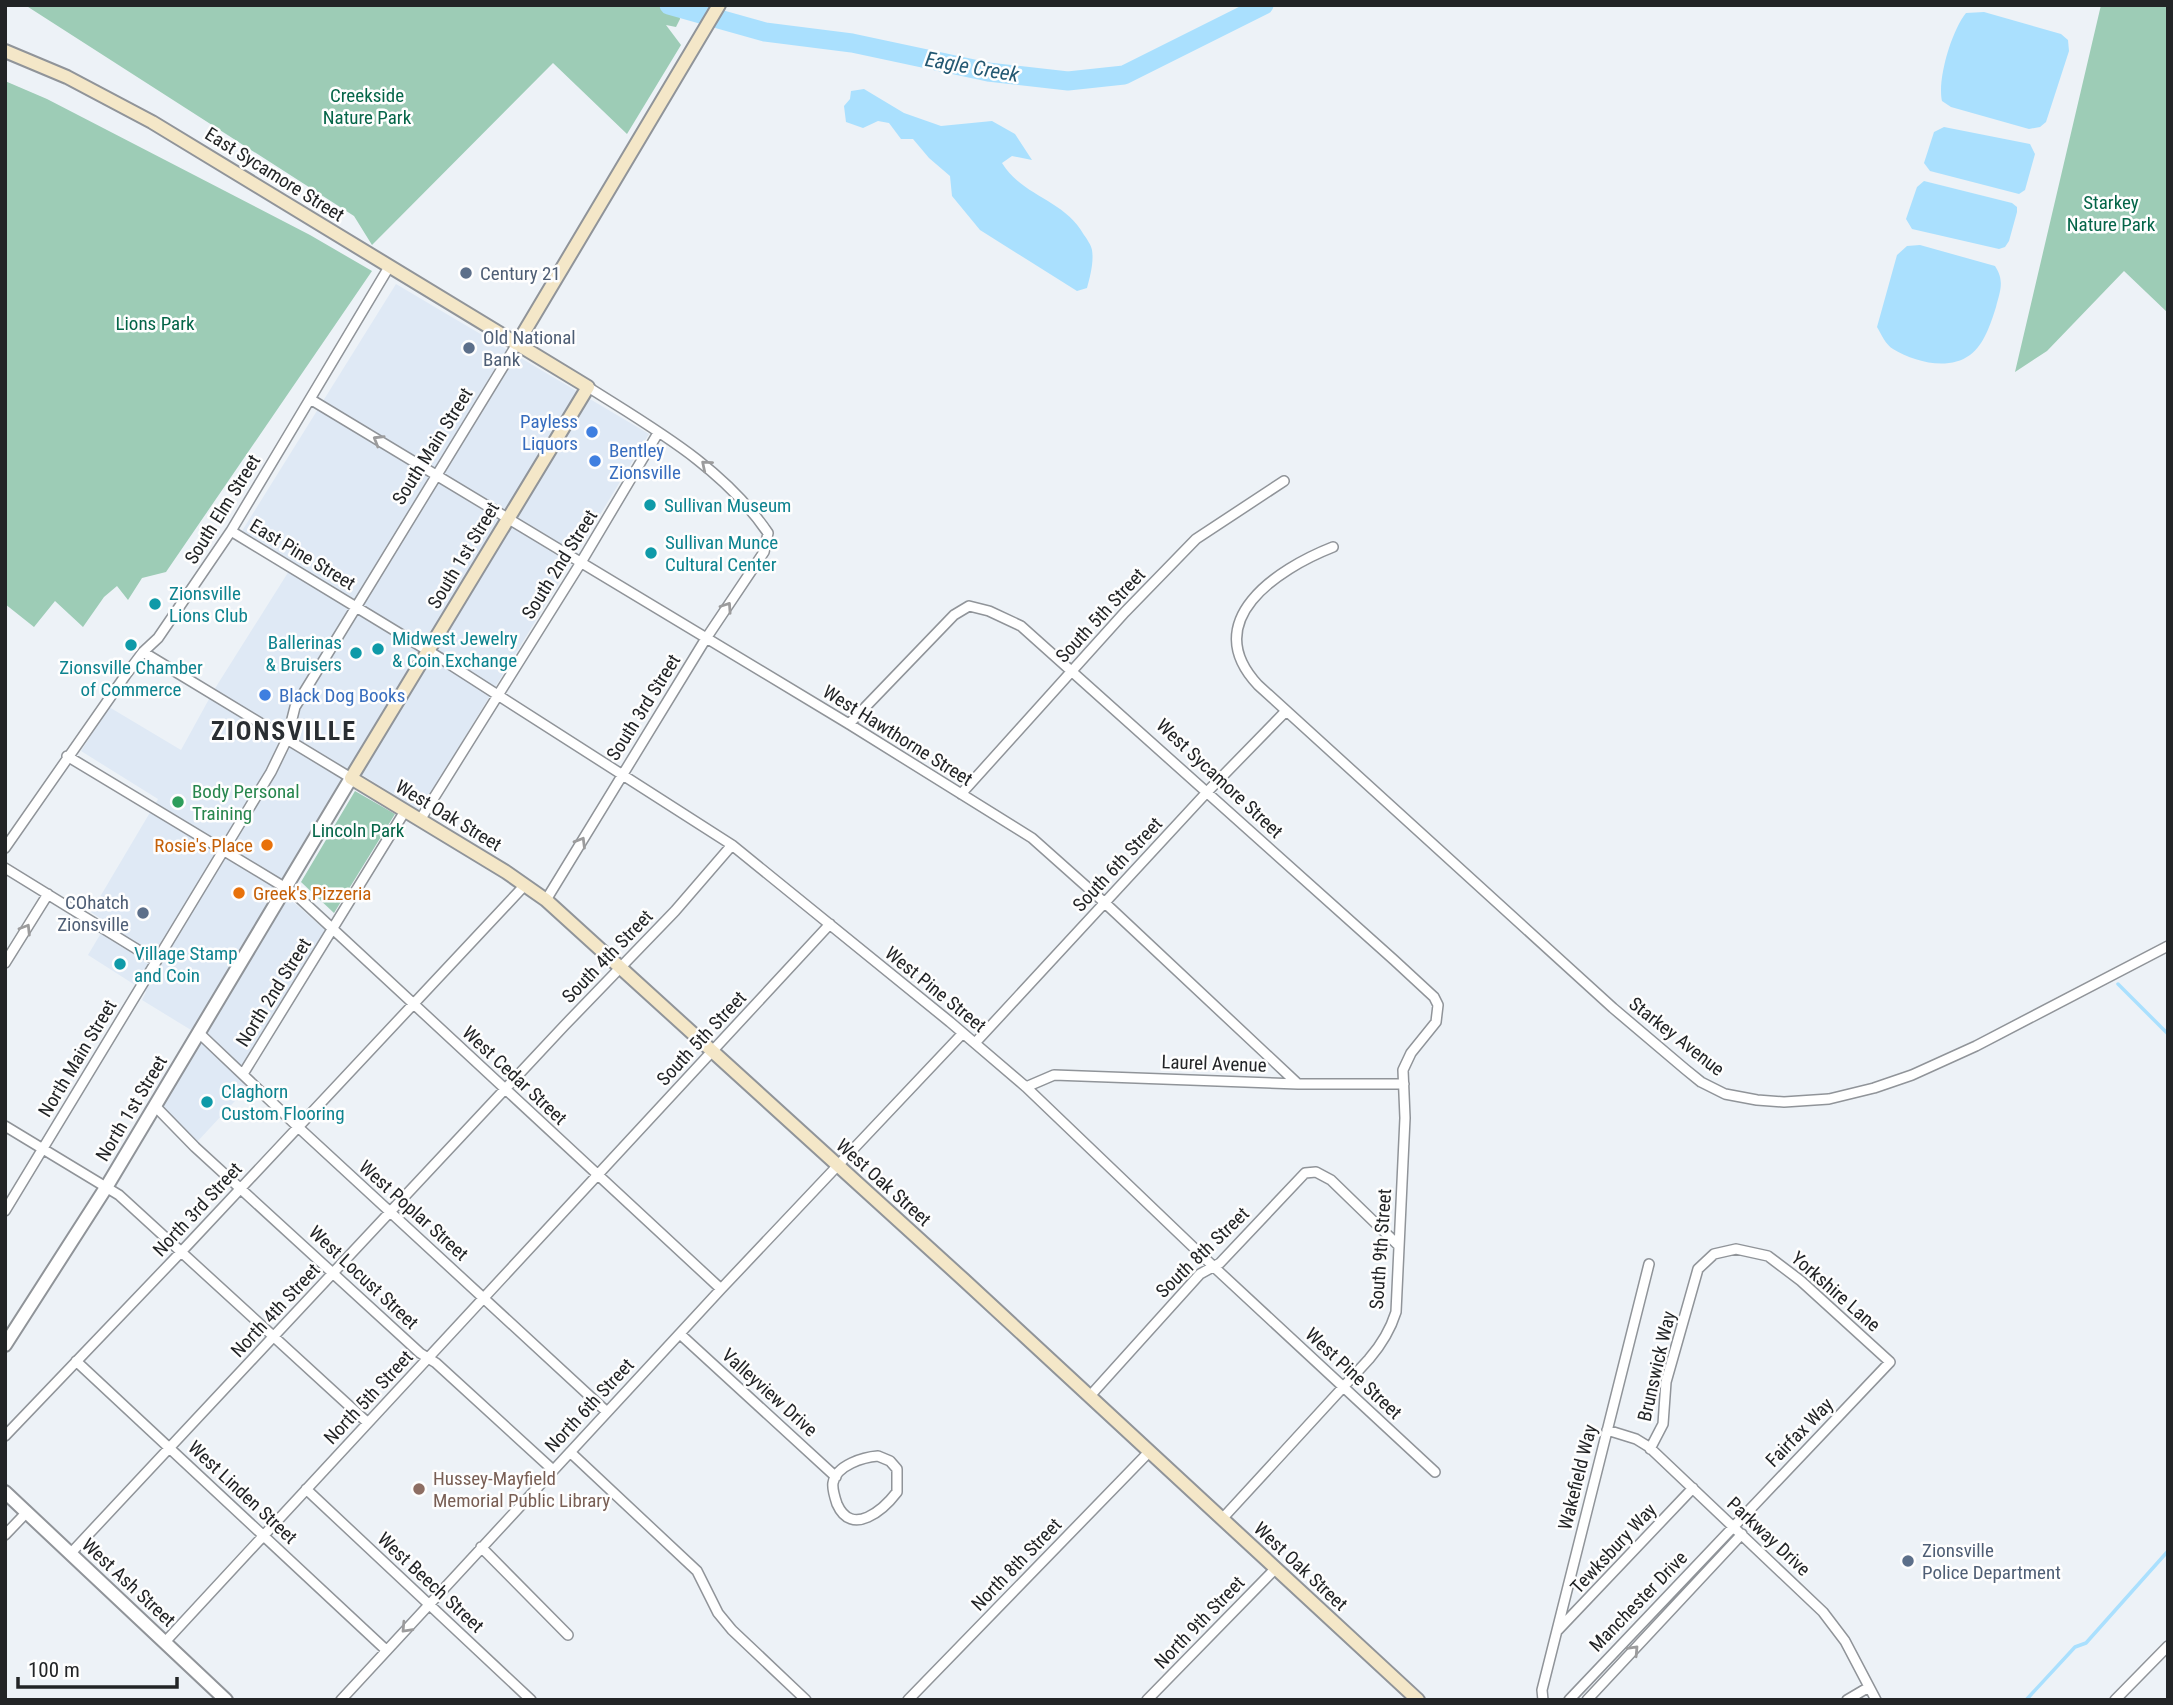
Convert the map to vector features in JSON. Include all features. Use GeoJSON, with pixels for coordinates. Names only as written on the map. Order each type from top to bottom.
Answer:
{"type":"FeatureCollection","features":[{"type":"Feature","properties":{"kind":"main road","name":"South Main Street"},"geometry":{"type":"LineString","coordinates":[[516,344],[719,5]]}},
{"type":"Feature","properties":{"kind":"main road","name":"East Sycamore Street"},"geometry":{"type":"LineString","coordinates":[[5,51],[67,77],[152,122],[516,344]]}},
{"type":"Feature","properties":{"kind":"main road"},"geometry":{"type":"LineString","coordinates":[[516,344],[588,387]]}},
{"type":"Feature","properties":{"kind":"main road","name":"South 1st Street"},"geometry":{"type":"LineString","coordinates":[[351,778],[588,387]]}},
{"type":"Feature","properties":{"kind":"main road","name":"West Oak Street"},"geometry":{"type":"LineString","coordinates":[[351,778],[546,900],[1418,1700]]}},
{"type":"Feature","properties":{"kind":"street","name":"South Elm Street"},"geometry":{"type":"LineString","coordinates":[[5,848],[67,756],[143,652],[158,638],[231,531],[389,267]]}},
{"type":"Feature","properties":{"kind":"street","name":"South Main Street"},"geometry":{"type":"LineString","coordinates":[[224,851],[271,772],[287,739],[295,707],[516,344]]}},
{"type":"Feature","properties":{"kind":"street"},"geometry":{"type":"LineString","coordinates":[[588,387],[658,433]]}},
{"type":"Feature","properties":{"kind":"street","name":"West Hawthorne Street"},"geometry":{"type":"LineString","coordinates":[[310,399],[705,640],[849,724],[1032,838],[1297,1084]]}},
{"type":"Feature","properties":{"kind":"street","name":"South 3rd Street"},"geometry":{"type":"LineString","coordinates":[[546,900],[705,640],[764,552],[768,533],[754,513],[704,463],[658,433]]}},
{"type":"Feature","properties":{"kind":"street","name":"South 2nd Street"},"geometry":{"type":"LineString","coordinates":[[420,820],[580,564],[658,433]]}},
{"type":"Feature","properties":{"kind":"street","name":"South 5th Street"},"geometry":{"type":"LineString","coordinates":[[961,794],[1072,670],[1196,539],[1284,481]]}},
{"type":"Feature","properties":{"kind":"street","name":"East Pine Street"},"geometry":{"type":"LineString","coordinates":[[231,531],[356,607]]}},
{"type":"Feature","properties":{"kind":"street","name":"Starkey Avenue"},"geometry":{"type":"LineString","coordinates":[[1334,547],[1304,558],[1257,594],[1244,610],[1237,629],[1241,663],[1258,685],[1286,711],[1701,1082],[1732,1096],[1784,1102],[1829,1098],[1874,1088],[1912,1075],[1976,1046],[2168,946]]}},
{"type":"Feature","properties":{"kind":"street","name":"West Sycamore Street"},"geometry":{"type":"LineString","coordinates":[[849,724],[954,615],[969,606],[989,611],[1021,626],[1208,791],[1299,877],[1434,997],[1438,1005],[1436,1022],[1406,1061],[1403,1070],[1404,1084]]}},
{"type":"Feature","properties":{"kind":"street","name":"West Pine Street"},"geometry":{"type":"LineString","coordinates":[[356,607],[428,650],[732,845],[1026,1087],[1435,1472]]}},
{"type":"Feature","properties":{"kind":"street","name":"West Oak Street"},"geometry":{"type":"LineString","coordinates":[[143,652],[351,778]]}},
{"type":"Feature","properties":{"kind":"street","name":"South 6th Street"},"geometry":{"type":"LineString","coordinates":[[975,1043],[1208,791],[1286,711]]}},
{"type":"Feature","properties":{"kind":"street","name":"West Cedar Street"},"geometry":{"type":"LineString","coordinates":[[67,756],[285,887],[333,928],[721,1289]]}},
{"type":"Feature","properties":{"kind":"street","name":"South 1st Street"},"geometry":{"type":"LineString","coordinates":[[285,887],[351,778]]}},
{"type":"Feature","properties":{"kind":"street"},"geometry":{"type":"LineString","coordinates":[[333,928],[405,811]]}},
{"type":"Feature","properties":{"kind":"street","name":"South 4th Street"},"geometry":{"type":"LineString","coordinates":[[506,1090],[619,967],[675,911],[732,845]]}},
{"type":"Feature","properties":{"kind":"street","name":"North Main Street"},"geometry":{"type":"LineString","coordinates":[[5,1211],[224,851]]}},
{"type":"Feature","properties":{"kind":"street"},"geometry":{"type":"LineString","coordinates":[[5,868],[156,961]]}},
{"type":"Feature","properties":{"kind":"street"},"geometry":{"type":"LineString","coordinates":[[414,1004],[525,885]]}},
{"type":"Feature","properties":{"kind":"street","name":"North 1st Street"},"geometry":{"type":"LineString","coordinates":[[5,1345],[107,1186],[285,887]]}},
{"type":"Feature","properties":{"kind":"street"},"geometry":{"type":"LineString","coordinates":[[5,963],[48,894]]}},
{"type":"Feature","properties":{"kind":"street","name":"South 5th Street"},"geometry":{"type":"LineString","coordinates":[[597,1176],[830,924]]}},
{"type":"Feature","properties":{"kind":"street","name":"North 2nd Street"},"geometry":{"type":"LineString","coordinates":[[243,1074],[333,928]]}},
{"type":"Feature","properties":{"kind":"street","name":"North 3rd Street"},"geometry":{"type":"LineString","coordinates":[[5,1436],[414,1004]]}},
{"type":"Feature","properties":{"kind":"street","name":"West Poplar Street"},"geometry":{"type":"LineString","coordinates":[[199,1033],[607,1412]]}},
{"type":"Feature","properties":{"kind":"street"},"geometry":{"type":"LineString","coordinates":[[721,1289],[963,1033]]}},
{"type":"Feature","properties":{"kind":"street","name":"Laurel Avenue"},"geometry":{"type":"LineString","coordinates":[[1026,1087],[1054,1075],[1297,1084],[1404,1084]]}},
{"type":"Feature","properties":{"kind":"street","name":"South 9th Street"},"geometry":{"type":"LineString","coordinates":[[1222,1519],[1384,1341],[1390,1329],[1396,1312],[1405,1118],[1404,1084]]}},
{"type":"Feature","properties":{"kind":"street","name":"North 4th Street"},"geometry":{"type":"LineString","coordinates":[[71,1553],[506,1090]]}},
{"type":"Feature","properties":{"kind":"street","name":"West Locust Street"},"geometry":{"type":"LineString","coordinates":[[155,1106],[195,1147],[242,1187],[420,1353],[428,1357],[553,1470]]}},
{"type":"Feature","properties":{"kind":"street"},"geometry":{"type":"LineString","coordinates":[[5,1126],[107,1186],[182,1251],[368,1423]]}},
{"type":"Feature","properties":{"kind":"street","name":"South 8th Street"},"geometry":{"type":"LineString","coordinates":[[1089,1398],[1200,1274],[1225,1258],[1305,1173],[1316,1172],[1331,1180],[1399,1246]]}},
{"type":"Feature","properties":{"kind":"street","name":"North 5th Street"},"geometry":{"type":"LineString","coordinates":[[165,1642],[597,1176]]}},
{"type":"Feature","properties":{"kind":"street","name":"Yorkshire Lane"},"geometry":{"type":"LineString","coordinates":[[1692,1289],[1698,1269],[1714,1254],[1736,1249],[1768,1256],[1801,1280],[1890,1362]]}},
{"type":"Feature","properties":{"kind":"street","name":"Wakefield Way"},"geometry":{"type":"LineString","coordinates":[[1543,1700],[1542,1690],[1649,1264]]}},
{"type":"Feature","properties":{"kind":"street","name":"North 6th Street"},"geometry":{"type":"LineString","coordinates":[[341,1700],[721,1289]]}},
{"type":"Feature","properties":{"kind":"street","name":"Brunswick Way"},"geometry":{"type":"LineString","coordinates":[[1650,1449],[1663,1424],[1666,1382],[1692,1289]]}},
{"type":"Feature","properties":{"kind":"street","name":"Valleyview Drive"},"geometry":{"type":"LineString","coordinates":[[680,1334],[836,1477]]}},
{"type":"Feature","properties":{"kind":"street","name":"West Linden Street"},"geometry":{"type":"LineString","coordinates":[[76,1361],[386,1650]]}},
{"type":"Feature","properties":{"kind":"street","name":"Fairfax Way"},"geometry":{"type":"LineString","coordinates":[[1734,1527],[1890,1362]]}},
{"type":"Feature","properties":{"kind":"street","name":"Parkway Drive"},"geometry":{"type":"LineString","coordinates":[[1607,1430],[1636,1440],[1650,1449],[1823,1612],[1845,1641],[1876,1700]]}},
{"type":"Feature","properties":{"kind":"street"},"geometry":{"type":"LineString","coordinates":[[570,1452],[698,1570],[718,1614],[806,1700]]}},
{"type":"Feature","properties":{"kind":"street","name":"North 8th Street"},"geometry":{"type":"LineString","coordinates":[[908,1700],[1149,1452]]}},
{"type":"Feature","properties":{"kind":"street"},"geometry":{"type":"LineString","coordinates":[[878,1456],[890,1461],[897,1469],[897,1492],[877,1513],[862,1520],[850,1518],[840,1510],[835,1498],[833,1482],[836,1477],[839,1471],[854,1462],[878,1456]]}},
{"type":"Feature","properties":{"kind":"street","name":"Tewksbury Way"},"geometry":{"type":"LineString","coordinates":[[1558,1630],[1693,1488]]}},
{"type":"Feature","properties":{"kind":"street","name":"West Beech Street"},"geometry":{"type":"LineString","coordinates":[[306,1489],[531,1700]]}},
{"type":"Feature","properties":{"kind":"street","name":"West Ash Street"},"geometry":{"type":"LineString","coordinates":[[5,1492],[226,1700]]}},
{"type":"Feature","properties":{"kind":"street"},"geometry":{"type":"LineString","coordinates":[[5,1535],[27,1512]]}},
{"type":"Feature","properties":{"kind":"street","name":"Manchester Drive"},"geometry":{"type":"LineString","coordinates":[[1569,1700],[1734,1527]]}},
{"type":"Feature","properties":{"kind":"street","name":"Manchester Drive"},"geometry":{"type":"LineString","coordinates":[[1587,1700],[1742,1534]]}},
{"type":"Feature","properties":{"kind":"street"},"geometry":{"type":"LineString","coordinates":[[481,1548],[568,1634]]}},
{"type":"Feature","properties":{"kind":"street","name":"North 9th Street"},"geometry":{"type":"LineString","coordinates":[[1147,1700],[1276,1568]]}},
{"type":"Feature","properties":{"kind":"street"},"geometry":{"type":"LineString","coordinates":[[2115,1700],[2168,1646]]}},
{"type":"Feature","properties":{"kind":"street"},"geometry":{"type":"LineString","coordinates":[[1847,1700],[1869,1686]]}},
{"type":"Feature","properties":{"kind":"shaded area"},"geometry":{"type":"Polygon","coordinates":[[[396,284],[649,434],[420,811],[353,769],[282,892],[325,930],[236,1076],[247,1088],[197,1142],[151,1102],[191,1030],[142,1000],[146,992],[88,955],[107,923],[91,912],[158,799],[81,751],[109,707],[181,750],[214,690],[294,563],[242,531],[396,284]]]}},
{"type":"Feature","properties":{"kind":"green space","name":"Creekside Nature Park"},"geometry":{"type":"Polygon","coordinates":[[[25,5],[678,5],[680,19],[676,27],[666,25],[681,45],[627,134],[553,63],[372,245],[354,216],[25,5]]]}},
{"type":"Feature","properties":{"kind":"green space","name":"Starkey Nature Park"},"geometry":{"type":"Polygon","coordinates":[[[2101,5],[2168,5],[2168,313],[2124,271],[2047,351],[2015,372],[2101,5]]]}},
{"type":"Feature","properties":{"kind":"green space","name":"Lions Park"},"geometry":{"type":"Polygon","coordinates":[[[5,81],[47,99],[310,235],[372,271],[166,572],[142,578],[128,600],[117,586],[104,597],[83,627],[55,601],[34,627],[5,604],[5,81]]]}},
{"type":"Feature","properties":{"kind":"green space","name":"Lincoln Park"},"geometry":{"type":"Polygon","coordinates":[[[355,791],[395,814],[334,913],[301,882],[355,791]]]}},
{"type":"Feature","properties":{"kind":"water"},"geometry":{"type":"Polygon","coordinates":[[[1984,12],[2061,34],[2068,40],[2069,51],[2046,122],[2040,127],[2029,129],[1951,107],[1942,101],[1944,68],[1956,31],[1966,13],[1984,12]]]}},
{"type":"Feature","properties":{"kind":"water"},"geometry":{"type":"Polygon","coordinates":[[[864,89],[904,113],[941,126],[992,121],[1015,134],[1032,160],[1012,156],[1002,163],[1021,184],[1055,205],[1076,223],[1091,248],[1087,288],[1077,291],[980,230],[952,196],[950,176],[929,158],[913,139],[901,139],[889,123],[878,121],[863,128],[846,122],[844,106],[850,99],[851,91],[864,89]]]}},
{"type":"Feature","properties":{"kind":"water"},"geometry":{"type":"Polygon","coordinates":[[[1944,127],[2030,144],[2035,154],[2025,190],[2019,194],[1930,171],[1924,163],[1934,132],[1944,127]]]}},
{"type":"Feature","properties":{"kind":"water"},"geometry":{"type":"Polygon","coordinates":[[[1924,181],[2012,203],[2017,207],[2009,241],[2005,247],[1999,249],[1912,229],[1906,219],[1917,187],[1924,181]]]}},
{"type":"Feature","properties":{"kind":"water"},"geometry":{"type":"Polygon","coordinates":[[[1920,245],[1995,266],[2000,276],[2001,286],[1994,313],[1979,346],[1970,355],[1952,363],[1932,363],[1902,354],[1890,347],[1877,327],[1897,255],[1907,246],[1920,245]]]}},
{"type":"Feature","properties":{"kind":"waterway","name":"Eagle Creek"},"geometry":{"type":"LineString","coordinates":[[669,5],[765,32],[852,43],[988,72],[1068,81],[1124,75],[1264,5]]}},
{"type":"Feature","properties":{"kind":"waterway"},"geometry":{"type":"LineString","coordinates":[[2118,984],[2168,1034]]}},
{"type":"Feature","properties":{"kind":"waterway"},"geometry":{"type":"LineString","coordinates":[[2026,1700],[2075,1647],[2086,1643],[2168,1551]]}},
{"type":"Feature","properties":{"kind":"place","name":"Century 21"},"geometry":{"type":"Point","coordinates":[466,273]}},
{"type":"Feature","properties":{"kind":"place","name":"Old National Bank"},"geometry":{"type":"Point","coordinates":[469,348]}},
{"type":"Feature","properties":{"kind":"place","name":"Payless Liquors"},"geometry":{"type":"Point","coordinates":[592,432]}},
{"type":"Feature","properties":{"kind":"place","name":"Bentley Zionsville"},"geometry":{"type":"Point","coordinates":[595,461]}},
{"type":"Feature","properties":{"kind":"place","name":"Sullivan Museum"},"geometry":{"type":"Point","coordinates":[650,505]}},
{"type":"Feature","properties":{"kind":"place","name":"Sullivan Munce Cultural Center"},"geometry":{"type":"Point","coordinates":[651,553]}},
{"type":"Feature","properties":{"kind":"place","name":"Zionsville Lions Club"},"geometry":{"type":"Point","coordinates":[155,604]}},
{"type":"Feature","properties":{"kind":"place","name":"Zionsville Chamber of Commerce"},"geometry":{"type":"Point","coordinates":[131,645]}},
{"type":"Feature","properties":{"kind":"place","name":"Midwest Jewelry & Coin Exchange"},"geometry":{"type":"Point","coordinates":[378,649]}},
{"type":"Feature","properties":{"kind":"place","name":"Ballerinas & Bruisers"},"geometry":{"type":"Point","coordinates":[356,653]}},
{"type":"Feature","properties":{"kind":"place","name":"Black Dog Books"},"geometry":{"type":"Point","coordinates":[265,695]}},
{"type":"Feature","properties":{"kind":"place","name":"Body Personal Training"},"geometry":{"type":"Point","coordinates":[178,802]}},
{"type":"Feature","properties":{"kind":"place","name":"Rosie's Place"},"geometry":{"type":"Point","coordinates":[267,845]}},
{"type":"Feature","properties":{"kind":"place","name":"Greek's Pizzeria"},"geometry":{"type":"Point","coordinates":[239,893]}},
{"type":"Feature","properties":{"kind":"place","name":"COhatch Zionsville"},"geometry":{"type":"Point","coordinates":[143,913]}},
{"type":"Feature","properties":{"kind":"place","name":"Village Stamp and Coin"},"geometry":{"type":"Point","coordinates":[120,964]}},
{"type":"Feature","properties":{"kind":"place","name":"Claghorn Custom Flooring"},"geometry":{"type":"Point","coordinates":[207,1102]}},
{"type":"Feature","properties":{"kind":"place","name":"Hussey-Mayfield Memorial Public Library"},"geometry":{"type":"Point","coordinates":[419,1489]}},
{"type":"Feature","properties":{"kind":"place","name":"Zionsville Police Department"},"geometry":{"type":"Point","coordinates":[1908,1561]}},
{"type":"Feature","properties":{"kind":"district","name":"ZIONSVILLE"},"geometry":{"type":"Point","coordinates":[284,731]}}]}
